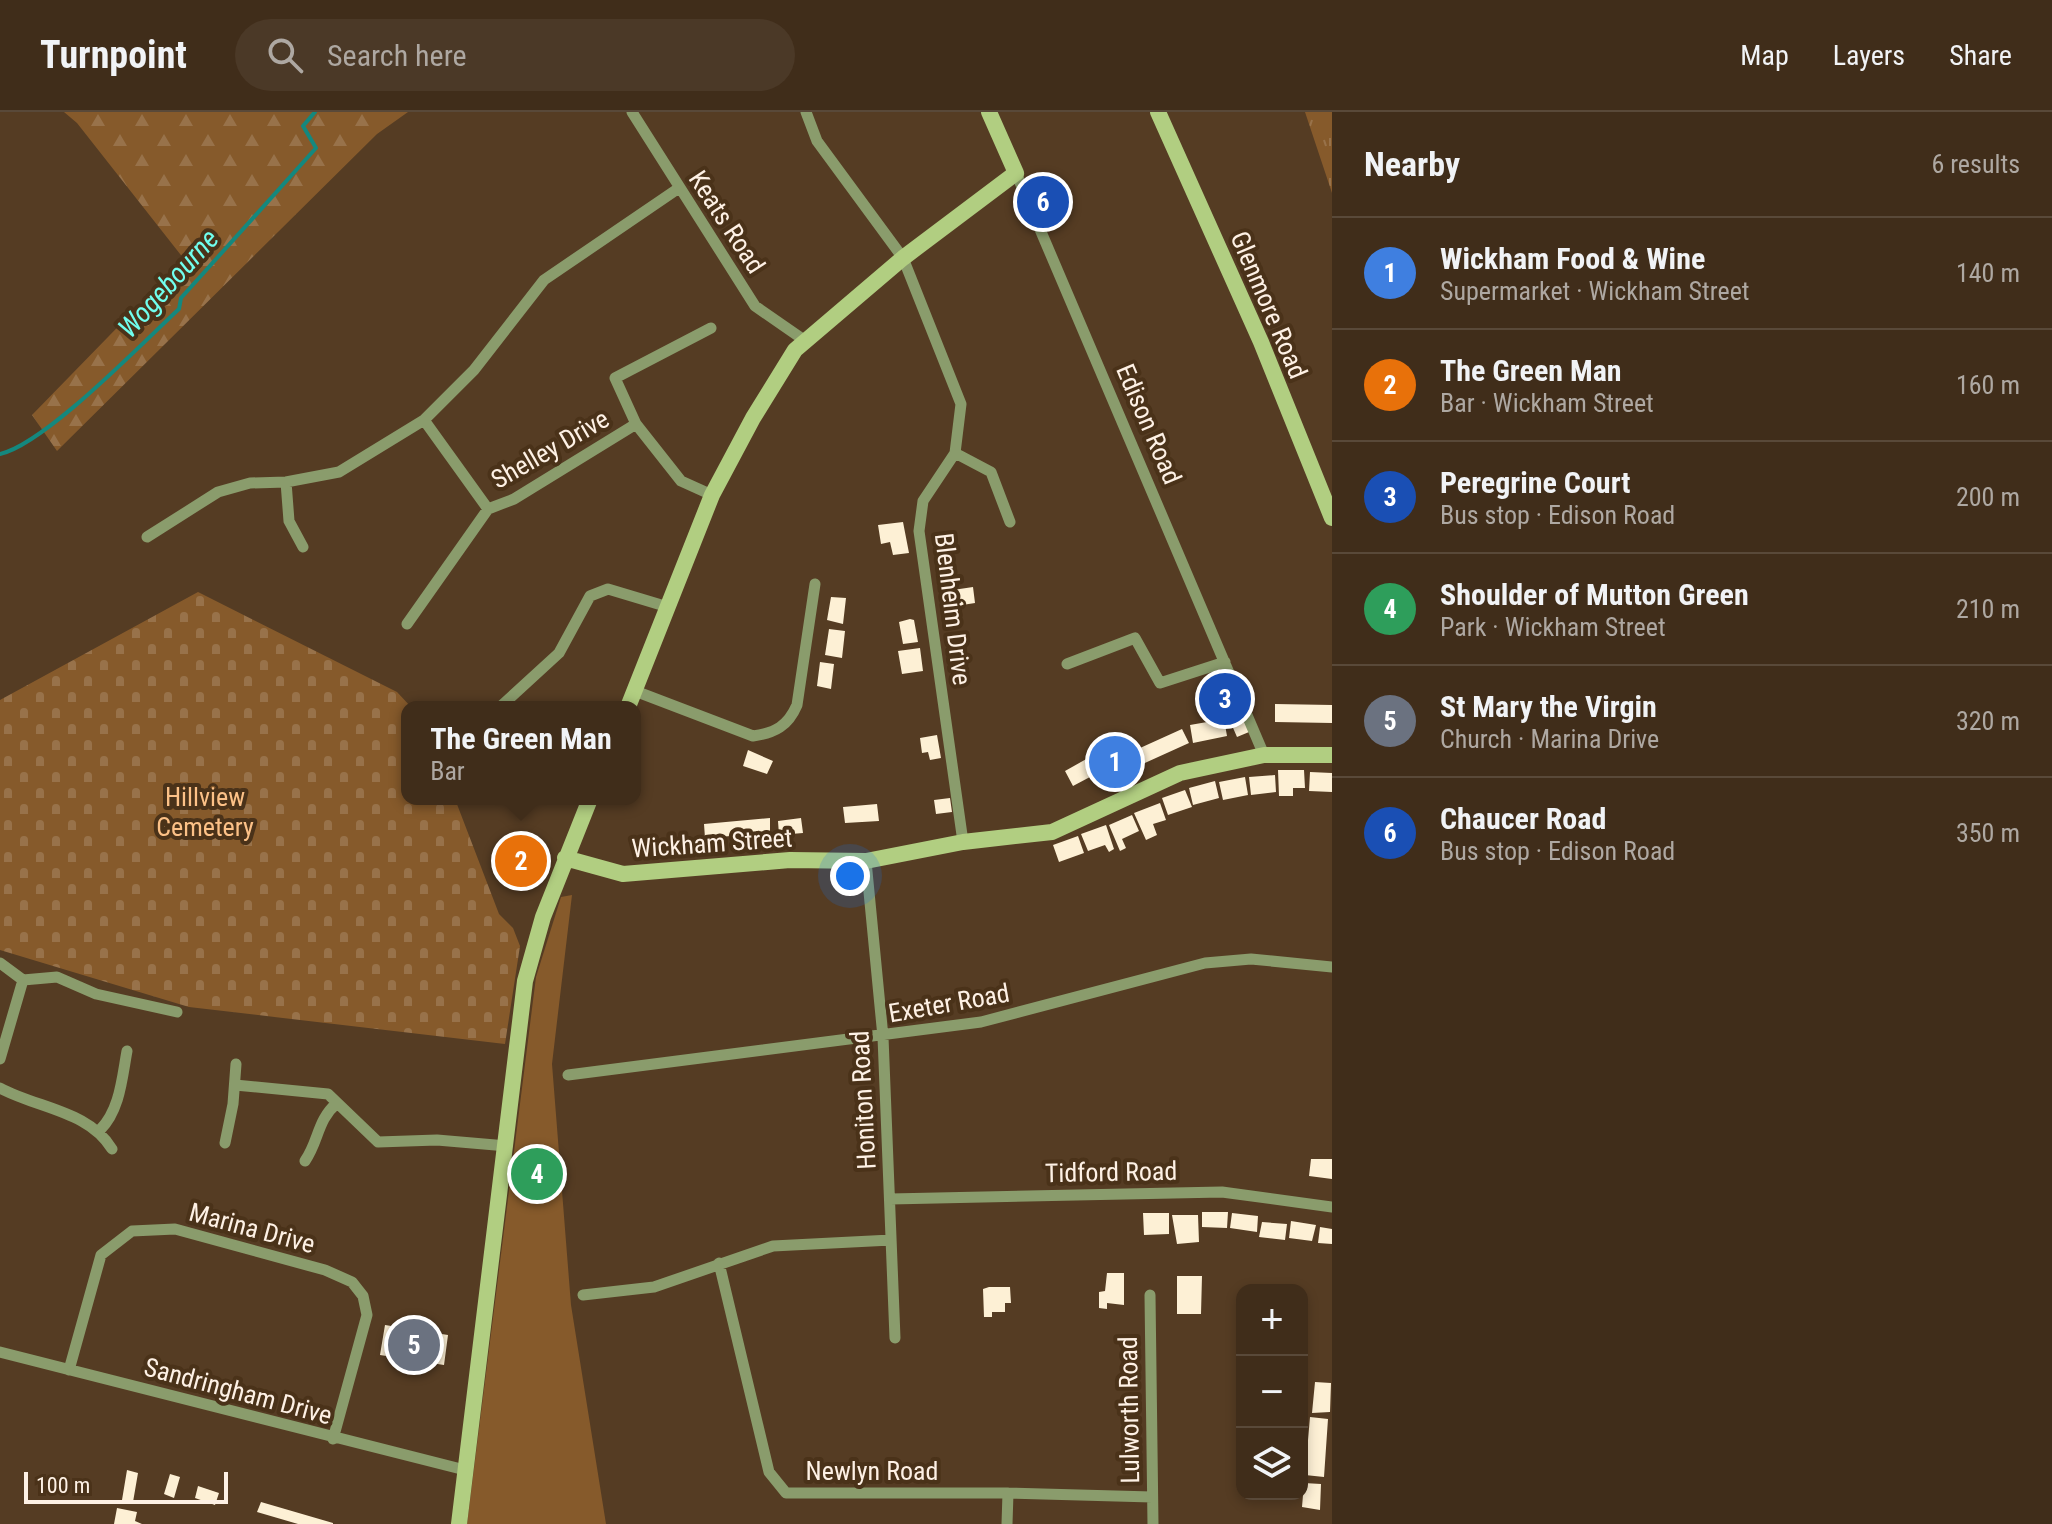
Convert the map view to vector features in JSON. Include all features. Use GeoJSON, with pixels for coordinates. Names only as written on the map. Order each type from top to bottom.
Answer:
{"type":"FeatureCollection","features":[{"type":"Feature","properties":{"kind":"street","name":"Keats Road"},"geometry":{"type":"LineString","coordinates":[[632,112],[755,306],[804,340]]}},
{"type":"Feature","properties":{"kind":"street","name":"Blenheim Drive"},"geometry":{"type":"LineString","coordinates":[[806,112],[817,141],[903,258],[961,404],[955,453],[923,501],[919,531],[963,842]]}},
{"type":"Feature","properties":{"kind":"street","name":"Edison Road"},"geometry":{"type":"LineString","coordinates":[[989,112],[1264,755]]}},
{"type":"Feature","properties":{"kind":"street","name":"Glenmore Road"},"geometry":{"type":"LineString","coordinates":[[1158,112],[1261,342],[1332,518]]}},
{"type":"Feature","properties":{"kind":"street"},"geometry":{"type":"LineString","coordinates":[[631,699],[712,495],[753,418],[804,340],[903,258],[1016,173]]}},
{"type":"Feature","properties":{"kind":"street"},"geometry":{"type":"LineString","coordinates":[[147,537],[218,492],[250,483],[286,482],[339,472],[424,420],[474,370],[544,280],[679,188]]}},
{"type":"Feature","properties":{"kind":"street"},"geometry":{"type":"LineString","coordinates":[[636,424],[615,378],[711,328]]}},
{"type":"Feature","properties":{"kind":"street","name":"Shelley Drive"},"geometry":{"type":"LineString","coordinates":[[424,420],[488,509],[514,499],[636,424],[661,461],[681,481],[712,495]]}},
{"type":"Feature","properties":{"kind":"street"},"geometry":{"type":"LineString","coordinates":[[955,453],[991,472],[1010,522]]}},
{"type":"Feature","properties":{"kind":"street"},"geometry":{"type":"LineString","coordinates":[[286,482],[289,521],[303,547]]}},
{"type":"Feature","properties":{"kind":"street"},"geometry":{"type":"LineString","coordinates":[[407,624],[488,509]]}},
{"type":"Feature","properties":{"kind":"street"},"geometry":{"type":"LineString","coordinates":[[641,702],[753,736],[772,733],[790,721],[797,705],[815,584]]}},
{"type":"Feature","properties":{"kind":"street"},"geometry":{"type":"LineString","coordinates":[[507,701],[559,653],[590,596],[608,589],[668,607]]}},
{"type":"Feature","properties":{"kind":"street"},"geometry":{"type":"LineString","coordinates":[[1067,664],[1135,638],[1160,683],[1225,662]]}},
{"type":"Feature","properties":{"kind":"street","name":"Wickham Street"},"geometry":{"type":"LineString","coordinates":[[565,858],[623,874],[790,860],[866,861],[963,842],[1052,832],[1180,773],[1264,755],[1332,755]]}},
{"type":"Feature","properties":{"kind":"street"},"geometry":{"type":"LineString","coordinates":[[459,1524],[525,981],[543,917],[587,805]]}},
{"type":"Feature","properties":{"kind":"street","name":"Honiton Road"},"geometry":{"type":"LineString","coordinates":[[866,861],[883,1037],[895,1338]]}},
{"type":"Feature","properties":{"kind":"street","name":"Exeter Road"},"geometry":{"type":"LineString","coordinates":[[568,1075],[883,1037],[981,1022],[1205,963],[1251,959],[1332,967]]}},
{"type":"Feature","properties":{"kind":"street"},"geometry":{"type":"LineString","coordinates":[[0,963],[23,980],[57,977],[96,994],[177,1012]]}},
{"type":"Feature","properties":{"kind":"street"},"geometry":{"type":"LineString","coordinates":[[0,1059],[23,980]]}},
{"type":"Feature","properties":{"kind":"street"},"geometry":{"type":"LineString","coordinates":[[100,1130],[109,1121],[118,1101],[127,1051]]}},
{"type":"Feature","properties":{"kind":"street"},"geometry":{"type":"LineString","coordinates":[[225,1143],[233,1104],[236,1064]]}},
{"type":"Feature","properties":{"kind":"street"},"geometry":{"type":"LineString","coordinates":[[235,1085],[314,1090],[328,1094],[378,1142],[466,1141],[507,1146]]}},
{"type":"Feature","properties":{"kind":"street"},"geometry":{"type":"LineString","coordinates":[[0,1088],[100,1130],[112,1149]]}},
{"type":"Feature","properties":{"kind":"street"},"geometry":{"type":"LineString","coordinates":[[305,1161],[313,1150],[320,1122],[337,1103]]}},
{"type":"Feature","properties":{"kind":"street","name":"Tidford Road"},"geometry":{"type":"LineString","coordinates":[[890,1199],[1222,1192],[1332,1207]]}},
{"type":"Feature","properties":{"kind":"street","name":"Marina Drive"},"geometry":{"type":"LineString","coordinates":[[69,1370],[101,1255],[132,1231],[175,1229],[325,1270],[352,1282],[363,1296],[367,1315],[333,1439]]}},
{"type":"Feature","properties":{"kind":"street"},"geometry":{"type":"LineString","coordinates":[[583,1295],[654,1287],[773,1246],[891,1240]]}},
{"type":"Feature","properties":{"kind":"street","name":"Newlyn Road"},"geometry":{"type":"LineString","coordinates":[[719,1263],[769,1472],[786,1493],[1008,1493],[1152,1497]]}},
{"type":"Feature","properties":{"kind":"street","name":"Lulworth Road"},"geometry":{"type":"LineString","coordinates":[[1150,1295],[1153,1524]]}},
{"type":"Feature","properties":{"kind":"street","name":"Sandringham Drive"},"geometry":{"type":"LineString","coordinates":[[0,1352],[333,1439],[465,1470]]}},
{"type":"Feature","properties":{"kind":"street"},"geometry":{"type":"LineString","coordinates":[[1007,1524],[1008,1493]]}},
{"type":"Feature","properties":{"kind":"green space"},"geometry":{"type":"Polygon","coordinates":[[[64,112],[408,112],[377,134],[57,451],[32,415],[184,259],[77,123],[64,112]]]}},
{"type":"Feature","properties":{"kind":"green space"},"geometry":{"type":"Polygon","coordinates":[[[1305,112],[1332,112],[1332,193],[1305,112]]]}},
{"type":"Feature","properties":{"kind":"green space","name":"Hillview Cemetery"},"geometry":{"type":"Polygon","coordinates":[[[198,592],[397,692],[405,701],[401,701],[401,805],[457,805],[499,914],[513,928],[520,946],[505,1044],[189,1007],[0,950],[0,700],[198,592]]]}},
{"type":"Feature","properties":{"kind":"green space"},"geometry":{"type":"Polygon","coordinates":[[[572,895],[552,1064],[571,1305],[606,1524],[467,1524],[536,977],[561,897],[572,895]]]}},
{"type":"Feature","properties":{"kind":"building"},"geometry":{"type":"Polygon","coordinates":[[[903,522],[909,553],[893,555],[890,542],[881,544],[878,525],[903,522]]]}},
{"type":"Feature","properties":{"kind":"building"},"geometry":{"type":"Polygon","coordinates":[[[973,587],[975,603],[956,606],[953,590],[973,587]]]}},
{"type":"Feature","properties":{"kind":"building"},"geometry":{"type":"Polygon","coordinates":[[[831,597],[846,598],[843,624],[827,620],[831,597]]]}},
{"type":"Feature","properties":{"kind":"building"},"geometry":{"type":"Polygon","coordinates":[[[914,620],[918,642],[903,644],[899,622],[914,620]]]}},
{"type":"Feature","properties":{"kind":"building"},"geometry":{"type":"Polygon","coordinates":[[[829,629],[845,631],[842,658],[825,655],[829,629]]]}},
{"type":"Feature","properties":{"kind":"building"},"geometry":{"type":"Polygon","coordinates":[[[920,648],[923,671],[902,674],[898,651],[920,648]]]}},
{"type":"Feature","properties":{"kind":"building"},"geometry":{"type":"Polygon","coordinates":[[[820,662],[834,664],[831,689],[817,686],[820,662]]]}},
{"type":"Feature","properties":{"kind":"building"},"geometry":{"type":"Polygon","coordinates":[[[1236,702],[1249,732],[1237,737],[1224,707],[1236,702]]]}},
{"type":"Feature","properties":{"kind":"building"},"geometry":{"type":"Polygon","coordinates":[[[1275,704],[1332,705],[1332,723],[1275,722],[1275,704]]]}},
{"type":"Feature","properties":{"kind":"building"},"geometry":{"type":"Polygon","coordinates":[[[1224,719],[1227,736],[1193,743],[1190,725],[1224,719]]]}},
{"type":"Feature","properties":{"kind":"building"},"geometry":{"type":"Polygon","coordinates":[[[1182,729],[1189,743],[1136,767],[1129,753],[1182,729]]]}},
{"type":"Feature","properties":{"kind":"building"},"geometry":{"type":"Polygon","coordinates":[[[937,735],[941,758],[930,760],[928,752],[922,753],[920,738],[937,735]]]}},
{"type":"Feature","properties":{"kind":"building"},"geometry":{"type":"Polygon","coordinates":[[[1114,746],[1127,771],[1116,777],[1103,752],[1114,746]]]}},
{"type":"Feature","properties":{"kind":"building"},"geometry":{"type":"Polygon","coordinates":[[[748,750],[773,761],[767,774],[743,766],[748,750]]]}},
{"type":"Feature","properties":{"kind":"building"},"geometry":{"type":"Polygon","coordinates":[[[1097,753],[1105,769],[1073,786],[1065,771],[1097,753]]]}},
{"type":"Feature","properties":{"kind":"building"},"geometry":{"type":"Polygon","coordinates":[[[1278,770],[1304,770],[1305,788],[1293,788],[1293,796],[1279,796],[1278,770]]]}},
{"type":"Feature","properties":{"kind":"building"},"geometry":{"type":"Polygon","coordinates":[[[1310,772],[1332,773],[1332,792],[1309,791],[1310,772]]]}},
{"type":"Feature","properties":{"kind":"building"},"geometry":{"type":"Polygon","coordinates":[[[1275,775],[1276,792],[1251,795],[1249,777],[1275,775]]]}},
{"type":"Feature","properties":{"kind":"building"},"geometry":{"type":"Polygon","coordinates":[[[1245,777],[1248,795],[1223,800],[1219,782],[1245,777]]]}},
{"type":"Feature","properties":{"kind":"building"},"geometry":{"type":"Polygon","coordinates":[[[1215,781],[1219,798],[1193,805],[1189,788],[1215,781]]]}},
{"type":"Feature","properties":{"kind":"building"},"geometry":{"type":"Polygon","coordinates":[[[1185,790],[1192,807],[1168,815],[1162,798],[1185,790]]]}},
{"type":"Feature","properties":{"kind":"building"},"geometry":{"type":"Polygon","coordinates":[[[950,798],[952,812],[936,814],[934,800],[950,798]]]}},
{"type":"Feature","properties":{"kind":"building"},"geometry":{"type":"Polygon","coordinates":[[[1160,803],[1166,820],[1153,824],[1157,835],[1146,840],[1134,813],[1160,803]]]}},
{"type":"Feature","properties":{"kind":"building"},"geometry":{"type":"Polygon","coordinates":[[[877,804],[879,821],[845,823],[843,807],[877,804]]]}},
{"type":"Feature","properties":{"kind":"building"},"geometry":{"type":"Polygon","coordinates":[[[1132,815],[1139,831],[1122,839],[1126,848],[1120,851],[1109,825],[1132,815]]]}},
{"type":"Feature","properties":{"kind":"building"},"geometry":{"type":"Polygon","coordinates":[[[770,818],[770,833],[705,838],[704,824],[770,818]]]}},
{"type":"Feature","properties":{"kind":"building"},"geometry":{"type":"Polygon","coordinates":[[[801,818],[803,833],[779,835],[778,821],[801,818]]]}},
{"type":"Feature","properties":{"kind":"building"},"geometry":{"type":"Polygon","coordinates":[[[1106,825],[1114,849],[1109,852],[1105,845],[1088,851],[1081,834],[1106,825]]]}},
{"type":"Feature","properties":{"kind":"building"},"geometry":{"type":"Polygon","coordinates":[[[1078,836],[1084,853],[1059,862],[1053,845],[1078,836]]]}},
{"type":"Feature","properties":{"kind":"building"},"geometry":{"type":"Polygon","coordinates":[[[529,837],[543,873],[512,885],[499,848],[529,837]]]}},
{"type":"Feature","properties":{"kind":"building"},"geometry":{"type":"Polygon","coordinates":[[[1311,1159],[1332,1159],[1332,1179],[1309,1176],[1311,1159]]]}},
{"type":"Feature","properties":{"kind":"building"},"geometry":{"type":"Polygon","coordinates":[[[1202,1212],[1228,1212],[1227,1228],[1202,1227],[1202,1212]]]}},
{"type":"Feature","properties":{"kind":"building"},"geometry":{"type":"Polygon","coordinates":[[[1143,1213],[1169,1213],[1169,1234],[1144,1235],[1143,1213]]]}},
{"type":"Feature","properties":{"kind":"building"},"geometry":{"type":"Polygon","coordinates":[[[1232,1213],[1258,1216],[1257,1232],[1230,1228],[1232,1213]]]}},
{"type":"Feature","properties":{"kind":"building"},"geometry":{"type":"Polygon","coordinates":[[[1172,1215],[1198,1215],[1199,1242],[1177,1244],[1172,1215]]]}},
{"type":"Feature","properties":{"kind":"building"},"geometry":{"type":"Polygon","coordinates":[[[1291,1221],[1316,1225],[1312,1241],[1289,1238],[1291,1221]]]}},
{"type":"Feature","properties":{"kind":"building"},"geometry":{"type":"Polygon","coordinates":[[[1262,1222],[1287,1224],[1285,1240],[1259,1237],[1262,1222]]]}},
{"type":"Feature","properties":{"kind":"building"},"geometry":{"type":"Polygon","coordinates":[[[1320,1227],[1332,1229],[1332,1244],[1318,1243],[1320,1227]]]}},
{"type":"Feature","properties":{"kind":"building"},"geometry":{"type":"Polygon","coordinates":[[[1107,1273],[1124,1273],[1124,1305],[1107,1303],[1107,1309],[1099,1308],[1099,1292],[1105,1291],[1107,1273]]]}},
{"type":"Feature","properties":{"kind":"building"},"geometry":{"type":"Polygon","coordinates":[[[1177,1276],[1202,1276],[1201,1314],[1177,1314],[1177,1276]]]}},
{"type":"Feature","properties":{"kind":"building"},"geometry":{"type":"Polygon","coordinates":[[[1010,1287],[1011,1303],[1005,1303],[1005,1312],[992,1312],[992,1317],[984,1317],[983,1289],[1010,1287]]]}},
{"type":"Feature","properties":{"kind":"building"},"geometry":{"type":"Polygon","coordinates":[[[385,1325],[448,1335],[444,1365],[380,1355],[385,1325]]]}},
{"type":"Feature","properties":{"kind":"building"},"geometry":{"type":"Polygon","coordinates":[[[1315,1382],[1331,1383],[1330,1412],[1312,1413],[1315,1382]]]}},
{"type":"Feature","properties":{"kind":"building"},"geometry":{"type":"Polygon","coordinates":[[[1310,1417],[1328,1419],[1324,1477],[1308,1475],[1310,1417]]]}},
{"type":"Feature","properties":{"kind":"building"},"geometry":{"type":"Polygon","coordinates":[[[127,1470],[138,1473],[133,1502],[122,1500],[127,1470]]]}},
{"type":"Feature","properties":{"kind":"building"},"geometry":{"type":"Polygon","coordinates":[[[170,1474],[180,1477],[174,1498],[164,1494],[170,1474]]]}},
{"type":"Feature","properties":{"kind":"building"},"geometry":{"type":"Polygon","coordinates":[[[1308,1483],[1321,1484],[1320,1510],[1302,1507],[1303,1500],[1308,1500],[1308,1483]]]}},
{"type":"Feature","properties":{"kind":"building"},"geometry":{"type":"Polygon","coordinates":[[[198,1486],[219,1493],[215,1505],[195,1498],[198,1486]]]}},
{"type":"Feature","properties":{"kind":"building"},"geometry":{"type":"Polygon","coordinates":[[[261,1502],[333,1524],[298,1524],[257,1512],[261,1502]]]}},
{"type":"Feature","properties":{"kind":"building"},"geometry":{"type":"Polygon","coordinates":[[[117,1508],[137,1512],[135,1521],[142,1524],[114,1524],[117,1508]]]}},
{"type":"Feature","properties":{"kind":"waterway","name":"Wogebourne"},"geometry":{"type":"LineString","coordinates":[[0,454],[42,432],[66,413],[179,309],[181,298],[316,148],[303,126],[315,112]]}},
{"type":"Feature","properties":{"kind":"place","name":"Chaucer Road"},"geometry":{"type":"Point","coordinates":[1043,202]}},
{"type":"Feature","properties":{"kind":"place","name":"Peregrine Court"},"geometry":{"type":"Point","coordinates":[1225,699]}},
{"type":"Feature","properties":{"kind":"place","name":"Wickham Food & Wine"},"geometry":{"type":"Point","coordinates":[1115,762]}},
{"type":"Feature","properties":{"kind":"place","name":"The Green Man"},"geometry":{"type":"Point","coordinates":[521,861]}},
{"type":"Feature","properties":{"kind":"place","name":"Shoulder of Mutton Green"},"geometry":{"type":"Point","coordinates":[537,1174]}},
{"type":"Feature","properties":{"kind":"place","name":"St Mary the Virgin"},"geometry":{"type":"Point","coordinates":[414,1345]}}]}
